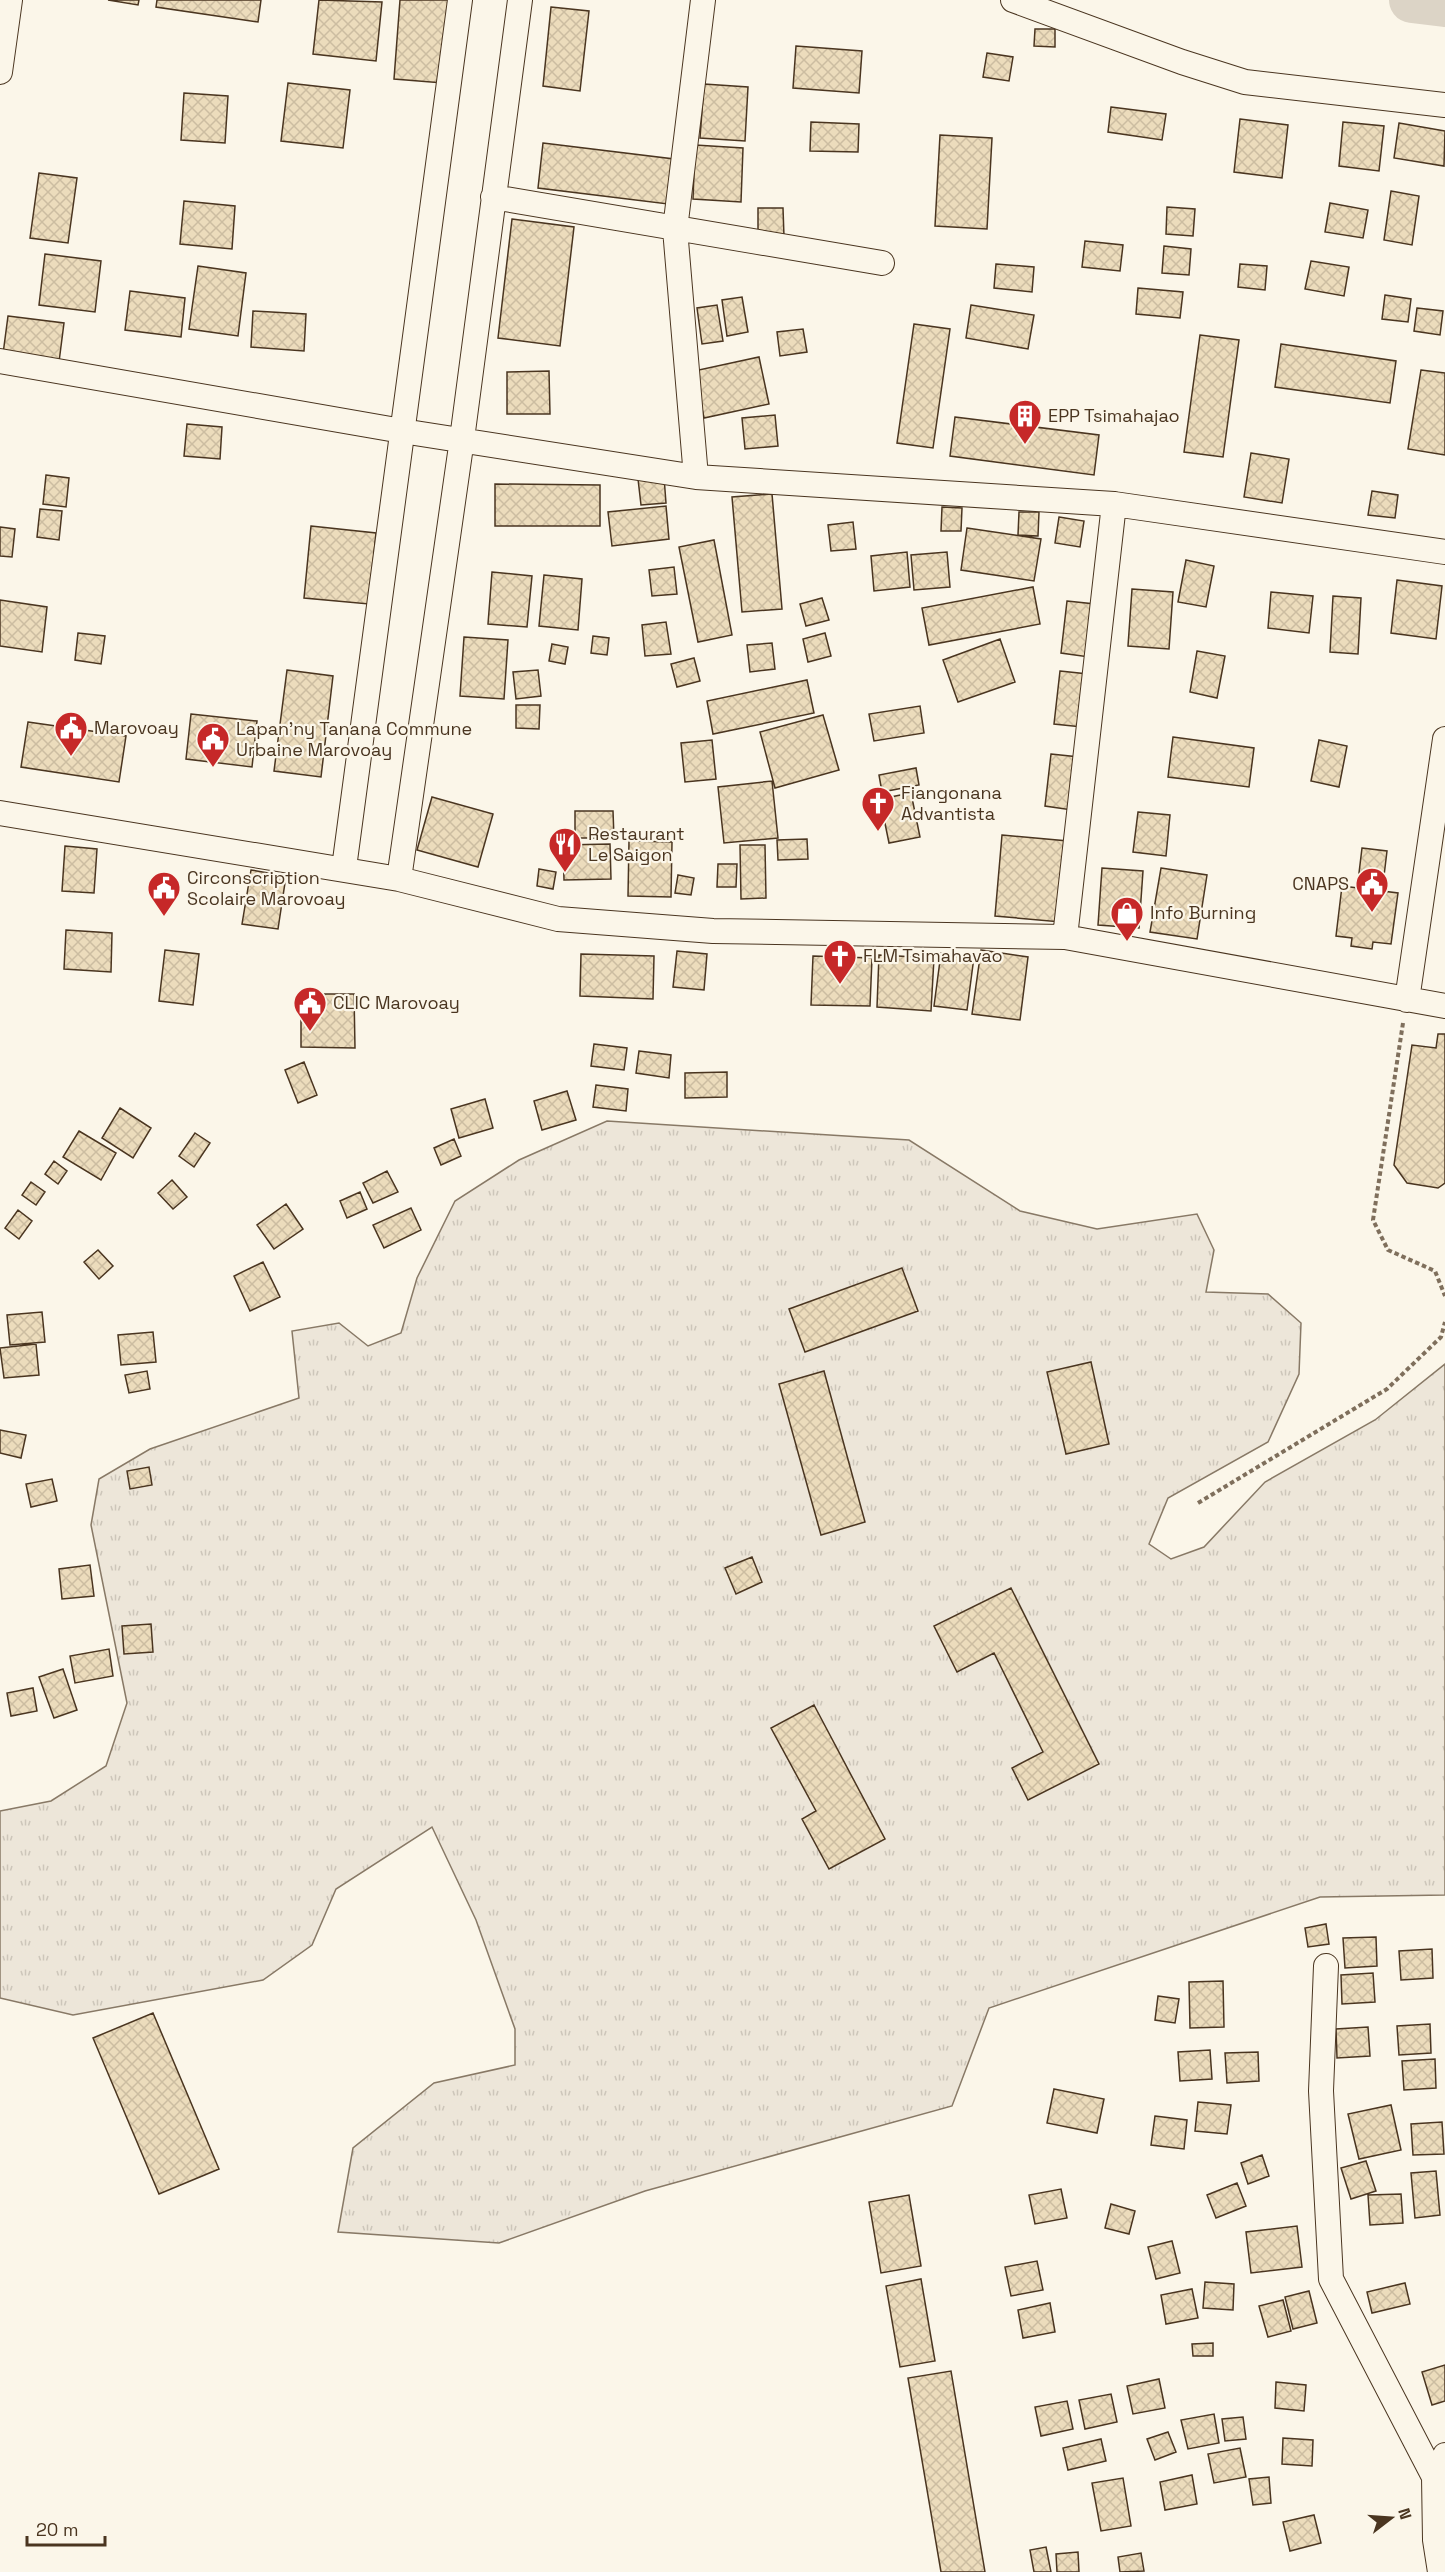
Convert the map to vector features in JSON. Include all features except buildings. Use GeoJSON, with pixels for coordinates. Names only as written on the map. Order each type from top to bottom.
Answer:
{"type":"FeatureCollection","features":[{"type":"Feature","properties":{"kind":"street"},"geometry":{"type":"LineString","coordinates":[[0,72],[10,0]]}},
{"type":"Feature","properties":{"kind":"street"},"geometry":{"type":"LineString","coordinates":[[344,868],[460,0]]}},
{"type":"Feature","properties":{"kind":"street"},"geometry":{"type":"LineString","coordinates":[[399,879],[462,439],[519,0]]}},
{"type":"Feature","properties":{"kind":"street"},"geometry":{"type":"LineString","coordinates":[[696,477],[675,229],[703,0]]}},
{"type":"Feature","properties":{"kind":"street"},"geometry":{"type":"LineString","coordinates":[[1013,0],[1182,62],[1245,82],[1445,105]]}},
{"type":"Feature","properties":{"kind":"street"},"geometry":{"type":"LineString","coordinates":[[493,197],[882,263]]}},
{"type":"Feature","properties":{"kind":"street"},"geometry":{"type":"LineString","coordinates":[[0,361],[402,431],[696,477],[1114,504],[1445,552]]}},
{"type":"Feature","properties":{"kind":"street"},"geometry":{"type":"LineString","coordinates":[[1065,936],[1114,504]]}},
{"type":"Feature","properties":{"kind":"street"},"geometry":{"type":"LineString","coordinates":[[1407,1000],[1445,739]]}},
{"type":"Feature","properties":{"kind":"street"},"geometry":{"type":"LineString","coordinates":[[0,813],[344,868],[399,879],[558,920],[713,932],[1065,936],[1445,1006]]}},
{"type":"Feature","properties":{"kind":"street"},"geometry":{"type":"LineString","coordinates":[[1326,1966],[1321,2101],[1331,2279],[1434,2477],[1435,2540],[1440,2572]]}},
{"type":"Feature","properties":{"kind":"street"},"geometry":{"type":"LineString","coordinates":[[1434,2477],[1445,2455]]}},
{"type":"Feature","properties":{"kind":"path"},"geometry":{"type":"LineString","coordinates":[[1407,1000],[1372,1220],[1388,1250],[1435,1271],[1445,1296]]}},
{"type":"Feature","properties":{"kind":"path"},"geometry":{"type":"LineString","coordinates":[[1198,1503],[1388,1389],[1441,1337],[1445,1322]]}},
{"type":"Feature","properties":{"kind":"green space"},"geometry":{"type":"Polygon","coordinates":[[[607,1121],[909,1140],[1020,1211],[1097,1229],[1197,1214],[1214,1250],[1206,1292],[1268,1294],[1301,1323],[1299,1374],[1268,1442],[1168,1498],[1149,1544],[1171,1559],[1204,1547],[1265,1482],[1375,1420],[1445,1364],[1445,1895],[1320,1897],[989,2008],[952,2106],[645,2191],[499,2243],[338,2232],[353,2148],[434,2083],[515,2065],[515,2029],[476,1920],[432,1827],[336,1889],[312,1945],[263,1980],[73,2015],[0,1998],[0,1811],[51,1801],[106,1766],[127,1703],[91,1525],[99,1479],[150,1449],[299,1398],[292,1331],[339,1323],[368,1346],[401,1333],[417,1278],[455,1201],[519,1160],[607,1121]]]}},
{"type":"Feature","properties":{"kind":"waterway","name":"Marovoay"},"geometry":{"type":"LineString","coordinates":[[1412,0],[1445,4]]}},
{"type":"Feature","properties":{"kind":"place","name":"EPP Tsimahajao"},"geometry":{"type":"Point","coordinates":[1025,445]}},
{"type":"Feature","properties":{"kind":"place","name":"Marovoay"},"geometry":{"type":"Point","coordinates":[71,757]}},
{"type":"Feature","properties":{"kind":"place","name":"Lapan'ny Tanana Commune Urbaine Marovoay"},"geometry":{"type":"Point","coordinates":[213,768]}},
{"type":"Feature","properties":{"kind":"place","name":"Fiangonana Advantista"},"geometry":{"type":"Point","coordinates":[878,832]}},
{"type":"Feature","properties":{"kind":"place","name":"Restaurant Le Saigon"},"geometry":{"type":"Point","coordinates":[565,873]}},
{"type":"Feature","properties":{"kind":"place","name":"CNAPS"},"geometry":{"type":"Point","coordinates":[1372,913]}},
{"type":"Feature","properties":{"kind":"place","name":"Circonscription Scolaire Marovoay"},"geometry":{"type":"Point","coordinates":[164,917]}},
{"type":"Feature","properties":{"kind":"place","name":"Info Burning"},"geometry":{"type":"Point","coordinates":[1127,942]}},
{"type":"Feature","properties":{"kind":"place","name":"FLM Tsimahavao"},"geometry":{"type":"Point","coordinates":[840,985]}},
{"type":"Feature","properties":{"kind":"place","name":"CLIC Marovoay"},"geometry":{"type":"Point","coordinates":[310,1032]}}]}
